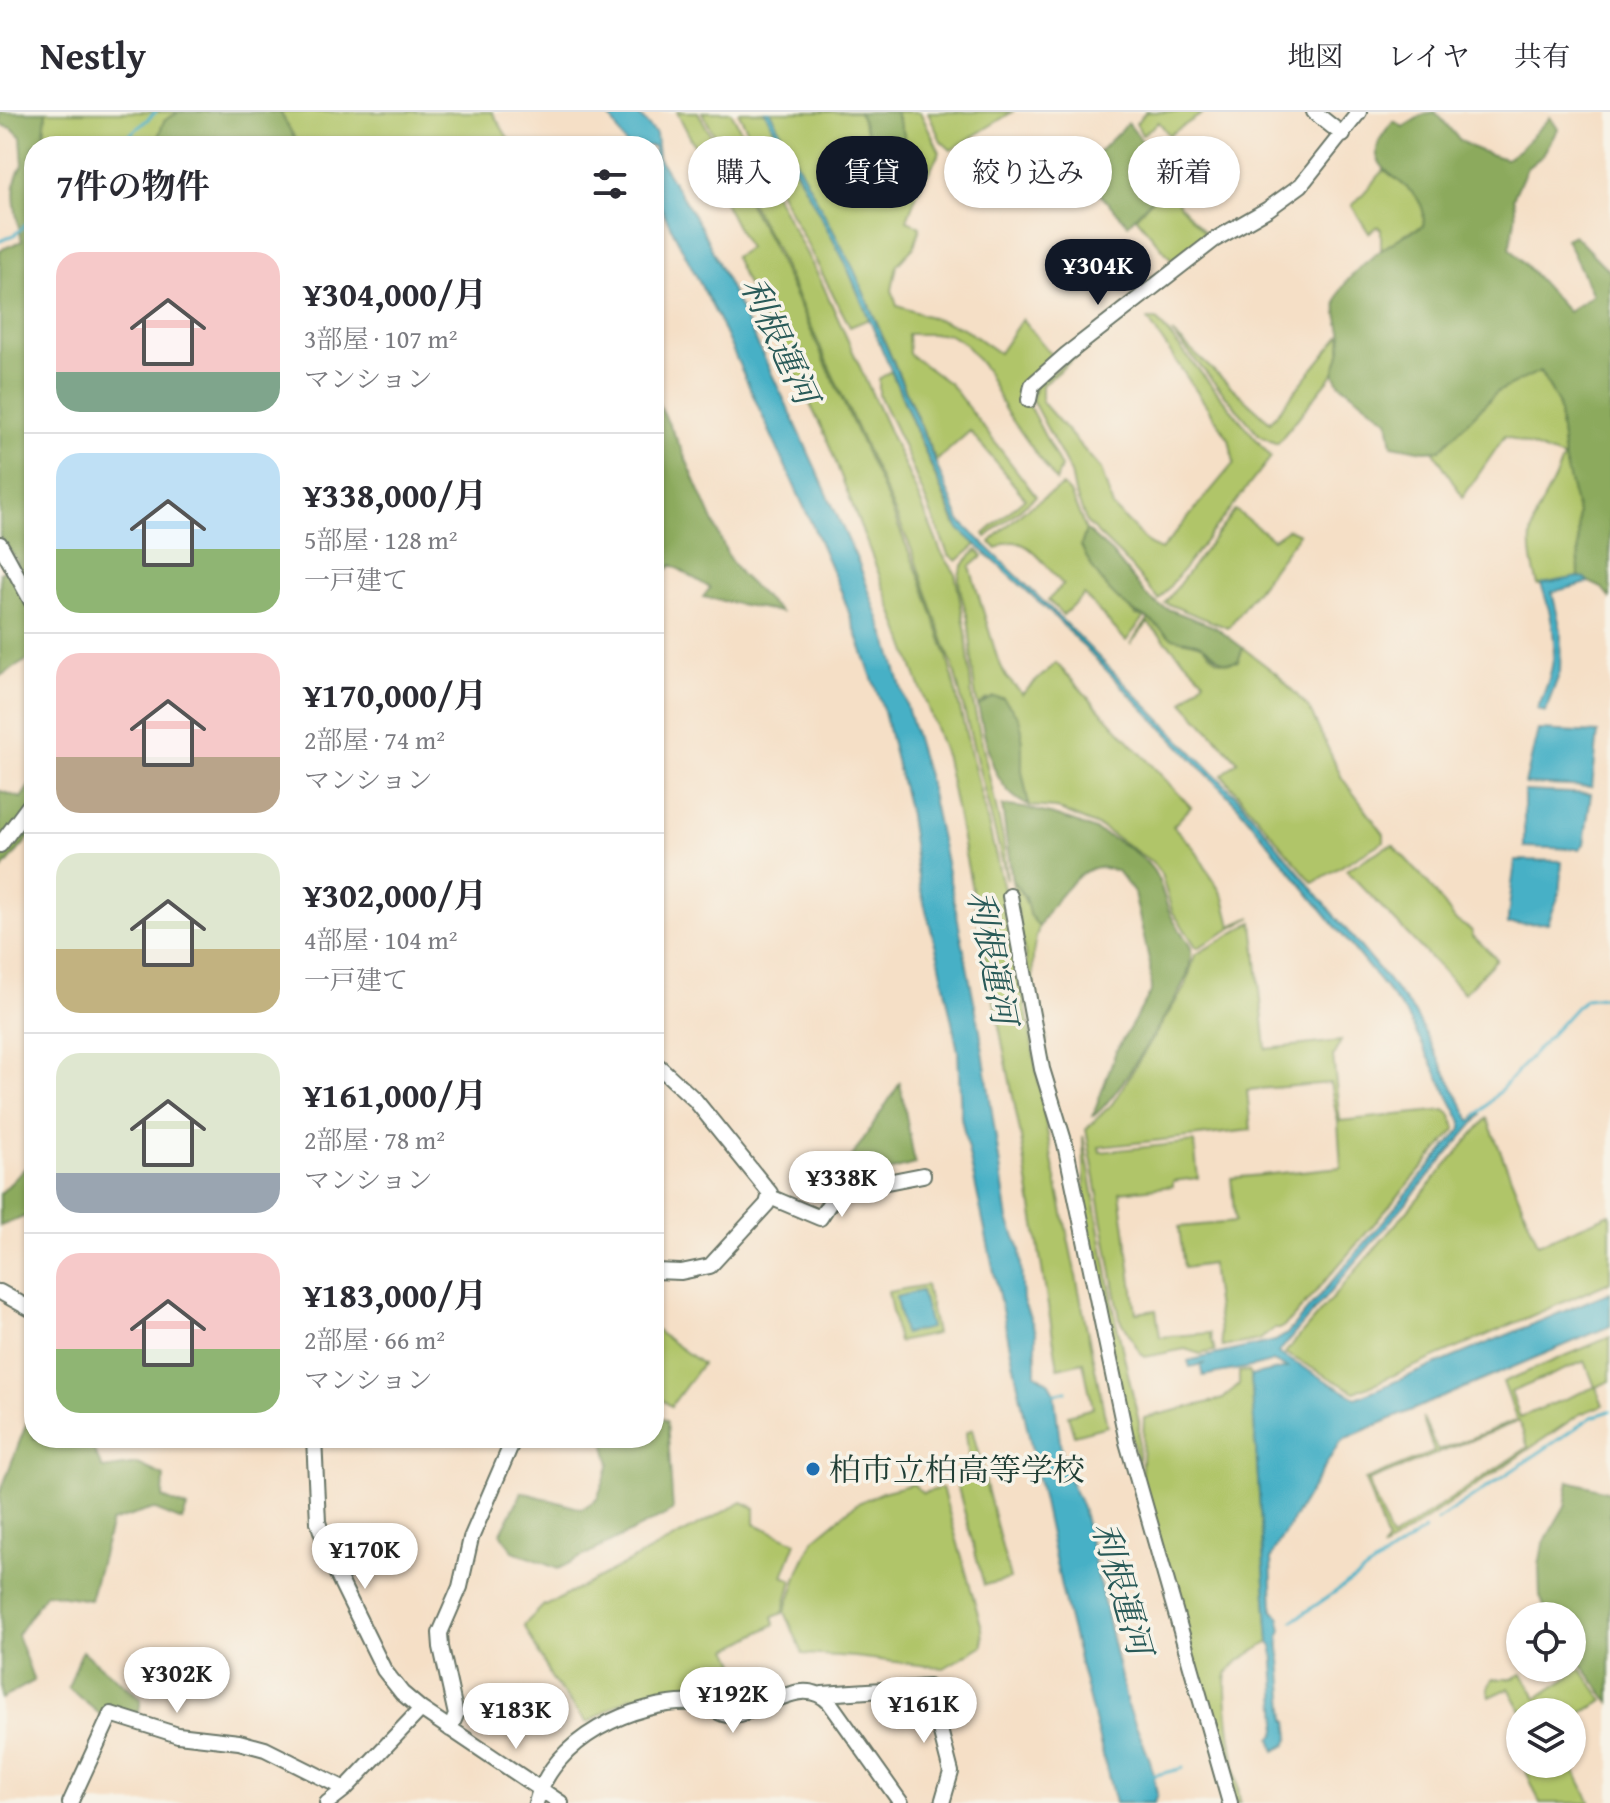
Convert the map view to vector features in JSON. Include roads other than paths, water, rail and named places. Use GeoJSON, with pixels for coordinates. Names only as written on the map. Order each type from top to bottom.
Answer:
{"type":"FeatureCollection","features":[{"type":"Feature","properties":{"kind":"street"},"geometry":{"type":"LineString","coordinates":[[1314,112],[1343,135]]}},
{"type":"Feature","properties":{"kind":"street"},"geometry":{"type":"LineString","coordinates":[[1029,400],[1032,385],[1067,354],[1214,240],[1268,209],[1301,185],[1359,112]]}},
{"type":"Feature","properties":{"kind":"street"},"geometry":{"type":"LineString","coordinates":[[0,544],[24,588]]}},
{"type":"Feature","properties":{"kind":"street"},"geometry":{"type":"LineString","coordinates":[[0,845],[24,813]]}},
{"type":"Feature","properties":{"kind":"street"},"geometry":{"type":"LineString","coordinates":[[1010,896],[1042,1069],[1065,1144],[1127,1442],[1230,1803]]}},
{"type":"Feature","properties":{"kind":"street"},"geometry":{"type":"LineString","coordinates":[[664,1070],[684,1087],[726,1135],[770,1193],[767,1204],[710,1266],[681,1272],[664,1271]]}},
{"type":"Feature","properties":{"kind":"street"},"geometry":{"type":"LineString","coordinates":[[770,1197],[820,1218],[841,1191],[923,1175]]}},
{"type":"Feature","properties":{"kind":"street"},"geometry":{"type":"LineString","coordinates":[[0,1292],[24,1305]]}},
{"type":"Feature","properties":{"kind":"street"},"geometry":{"type":"LineString","coordinates":[[314,1448],[318,1522],[332,1564],[384,1670],[402,1693],[421,1709],[538,1796],[561,1803]]}},
{"type":"Feature","properties":{"kind":"street"},"geometry":{"type":"LineString","coordinates":[[450,1729],[456,1715],[440,1633],[460,1587],[475,1526],[510,1448]]}},
{"type":"Feature","properties":{"kind":"street"},"geometry":{"type":"LineString","coordinates":[[538,1796],[554,1766],[581,1740],[633,1711],[697,1702],[734,1716],[782,1696],[929,1687],[951,1772],[942,1803]]}},
{"type":"Feature","properties":{"kind":"street"},"geometry":{"type":"LineString","coordinates":[[822,1694],[901,1803]]}},
{"type":"Feature","properties":{"kind":"street"},"geometry":{"type":"LineString","coordinates":[[327,1803],[345,1789],[421,1709]]}},
{"type":"Feature","properties":{"kind":"street"},"geometry":{"type":"LineString","coordinates":[[70,1803],[111,1714],[178,1735],[239,1742],[265,1749],[345,1789]]}},
{"type":"Feature","properties":{"kind":"water"},"geometry":{"type":"Polygon","coordinates":[[[607,112],[636,112],[656,136],[621,136],[607,112]]]}},
{"type":"Feature","properties":{"kind":"water"},"geometry":{"type":"Polygon","coordinates":[[[765,112],[770,112],[783,136],[778,136],[765,112]]]}},
{"type":"Feature","properties":{"kind":"water"},"geometry":{"type":"Polygon","coordinates":[[[664,168],[701,227],[791,414],[859,564],[889,646],[928,779],[951,886],[980,1031],[1008,1220],[1020,1249],[1023,1301],[1036,1332],[1036,1374],[1049,1383],[1054,1393],[1063,1466],[1082,1507],[1127,1704],[1150,1760],[1157,1794],[1154,1803],[1115,1803],[1063,1596],[961,1117],[958,1051],[919,884],[908,809],[884,712],[842,593],[717,316],[664,213],[664,168]]]}},
{"type":"Feature","properties":{"kind":"water"},"geometry":{"type":"Polygon","coordinates":[[[800,168],[816,199],[816,208],[800,178],[800,168]]]}},
{"type":"Feature","properties":{"kind":"water"},"geometry":{"type":"Polygon","coordinates":[[[816,208],[821,208],[854,270],[960,521],[1238,798],[1414,1012],[1471,1121],[1479,1113],[1481,1115],[1278,1353],[1356,1398],[1610,1292],[1610,1326],[1339,1443],[1271,1559],[1273,1611],[1279,1616],[1282,1630],[1279,1636],[1290,1736],[1286,1745],[1275,1751],[1271,1738],[1276,1734],[1278,1723],[1273,1647],[1269,1642],[1251,1376],[1287,1368],[1273,1361],[1203,1376],[1201,1366],[1206,1363],[1190,1367],[1188,1361],[1275,1341],[1287,1334],[1462,1129],[1462,1122],[1407,1015],[1238,806],[1050,612],[958,528],[845,262],[816,208]]]}},
{"type":"Feature","properties":{"kind":"water"},"geometry":{"type":"Polygon","coordinates":[[[1579,577],[1588,583],[1552,592],[1561,630],[1560,672],[1545,712],[1537,709],[1550,676],[1554,647],[1551,617],[1541,584],[1579,577]]]}},
{"type":"Feature","properties":{"kind":"water"},"geometry":{"type":"Polygon","coordinates":[[[1538,730],[1598,733],[1592,787],[1525,784],[1538,730]]]}},
{"type":"Feature","properties":{"kind":"water"},"geometry":{"type":"Polygon","coordinates":[[[1524,791],[1591,794],[1584,844],[1579,849],[1524,847],[1524,791]]]}},
{"type":"Feature","properties":{"kind":"water"},"geometry":{"type":"Polygon","coordinates":[[[1515,860],[1562,861],[1559,895],[1548,923],[1508,924],[1515,860]]]}},
{"type":"Feature","properties":{"kind":"water"},"geometry":{"type":"Polygon","coordinates":[[[921,1291],[930,1328],[904,1334],[896,1297],[921,1291]]]}},
{"type":"Feature","properties":{"kind":"waterway"},"geometry":{"type":"LineString","coordinates":[[128,136],[156,112]]}},
{"type":"Feature","properties":{"kind":"waterway"},"geometry":{"type":"LineString","coordinates":[[0,241],[24,226]]}},
{"type":"Feature","properties":{"kind":"waterway"},"geometry":{"type":"LineString","coordinates":[[1477,1116],[1576,1007],[1586,999],[1610,996]]}},
{"type":"Feature","properties":{"kind":"waterway"},"geometry":{"type":"LineString","coordinates":[[1050,1395],[1066,1391]]}},
{"type":"Feature","properties":{"kind":"waterway"},"geometry":{"type":"LineString","coordinates":[[1437,1521],[1592,1417],[1610,1411]]}},
{"type":"Feature","properties":{"kind":"waterway"},"geometry":{"type":"LineString","coordinates":[[1293,1621],[1425,1530]]}},
{"type":"Feature","properties":{"kind":"waterway"},"geometry":{"type":"LineString","coordinates":[[1152,1776],[1183,1768]]}},
{"type":"Feature","properties":{"kind":"place","name":"柏市立柏高等学校"},"geometry":{"type":"Point","coordinates":[813,1469]}},
{"type":"Feature","properties":{"kind":"water label","name":"利根運河"},"geometry":{"type":"Point","coordinates":[780,340]}},
{"type":"Feature","properties":{"kind":"water label","name":"利根運河"},"geometry":{"type":"Point","coordinates":[993,957]}},
{"type":"Feature","properties":{"kind":"water label","name":"利根運河"},"geometry":{"type":"Point","coordinates":[1123,1588]}}]}
